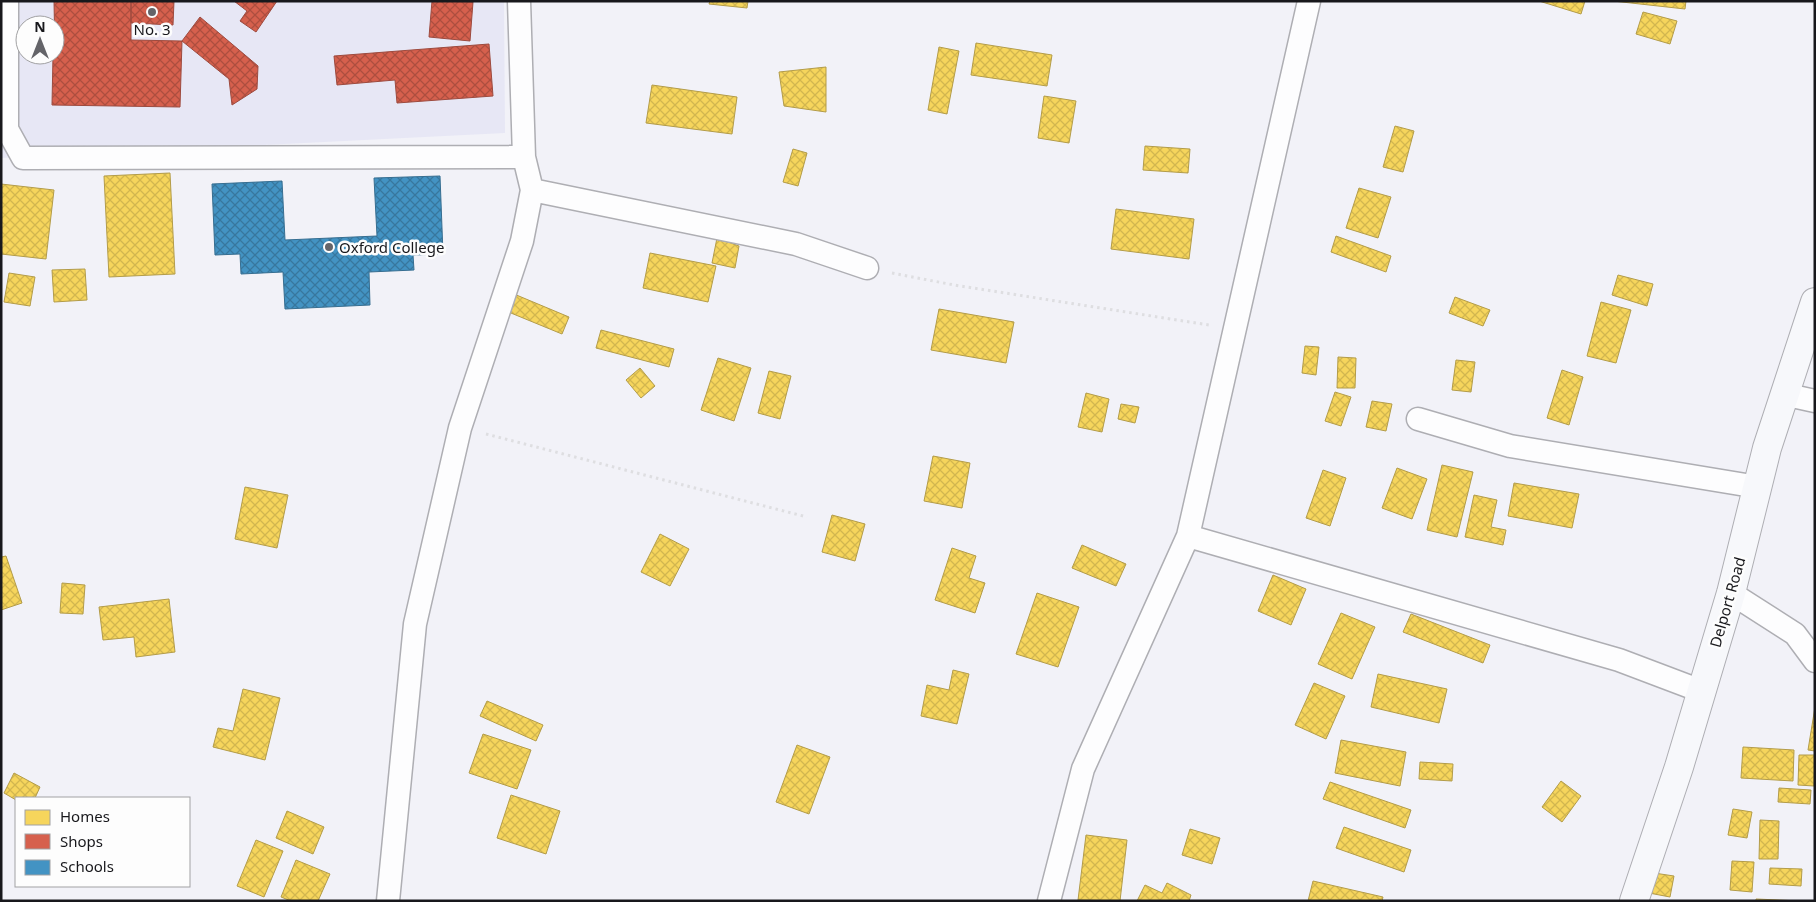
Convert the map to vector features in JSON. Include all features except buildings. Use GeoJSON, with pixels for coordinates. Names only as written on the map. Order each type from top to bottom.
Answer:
{"type":"FeatureCollection","features":[{"type":"Feature","properties":{"kind":"street"},"geometry":{"type":"LineString","coordinates":[[7,1],[7,129],[23,158],[524,157]]}},
{"type":"Feature","properties":{"kind":"street"},"geometry":{"type":"LineString","coordinates":[[388,901],[415,624],[460,428],[522,241],[532,190],[524,157],[519,1]]}},
{"type":"Feature","properties":{"kind":"street"},"geometry":{"type":"LineString","coordinates":[[1049,901],[1083,769],[1188,536],[1309,1]]}},
{"type":"Feature","properties":{"kind":"street"},"geometry":{"type":"LineString","coordinates":[[532,190],[796,244],[867,268]]}},
{"type":"Feature","properties":{"kind":"street","name":"Delport Road"},"geometry":{"type":"LineString","coordinates":[[1634,901],[1679,767],[1731,593],[1783,394],[1815,302]]}},
{"type":"Feature","properties":{"kind":"street"},"geometry":{"type":"LineString","coordinates":[[1783,394],[1815,401]]}},
{"type":"Feature","properties":{"kind":"street"},"geometry":{"type":"LineString","coordinates":[[1418,419],[1510,446],[1758,487]]}},
{"type":"Feature","properties":{"kind":"street"},"geometry":{"type":"LineString","coordinates":[[1188,536],[1619,660],[1701,691]]}},
{"type":"Feature","properties":{"kind":"street"},"geometry":{"type":"LineString","coordinates":[[1731,593],[1795,634],[1815,661]]}},
{"type":"Feature","properties":{"kind":"path"},"geometry":{"type":"LineString","coordinates":[[867,268],[954,285],[1234,329]]}},
{"type":"Feature","properties":{"kind":"path"},"geometry":{"type":"LineString","coordinates":[[460,428],[807,517]]}},
{"type":"Feature","properties":{"kind":"shaded area"},"geometry":{"type":"Polygon","coordinates":[[[1,1],[504,1],[505,133],[1,158],[1,1]]]}},
{"type":"Feature","properties":{"kind":"place","name":"No. 3"},"geometry":{"type":"Point","coordinates":[152,12]}},
{"type":"Feature","properties":{"kind":"place","name":"Oxford College"},"geometry":{"type":"Point","coordinates":[329,247]}}]}
